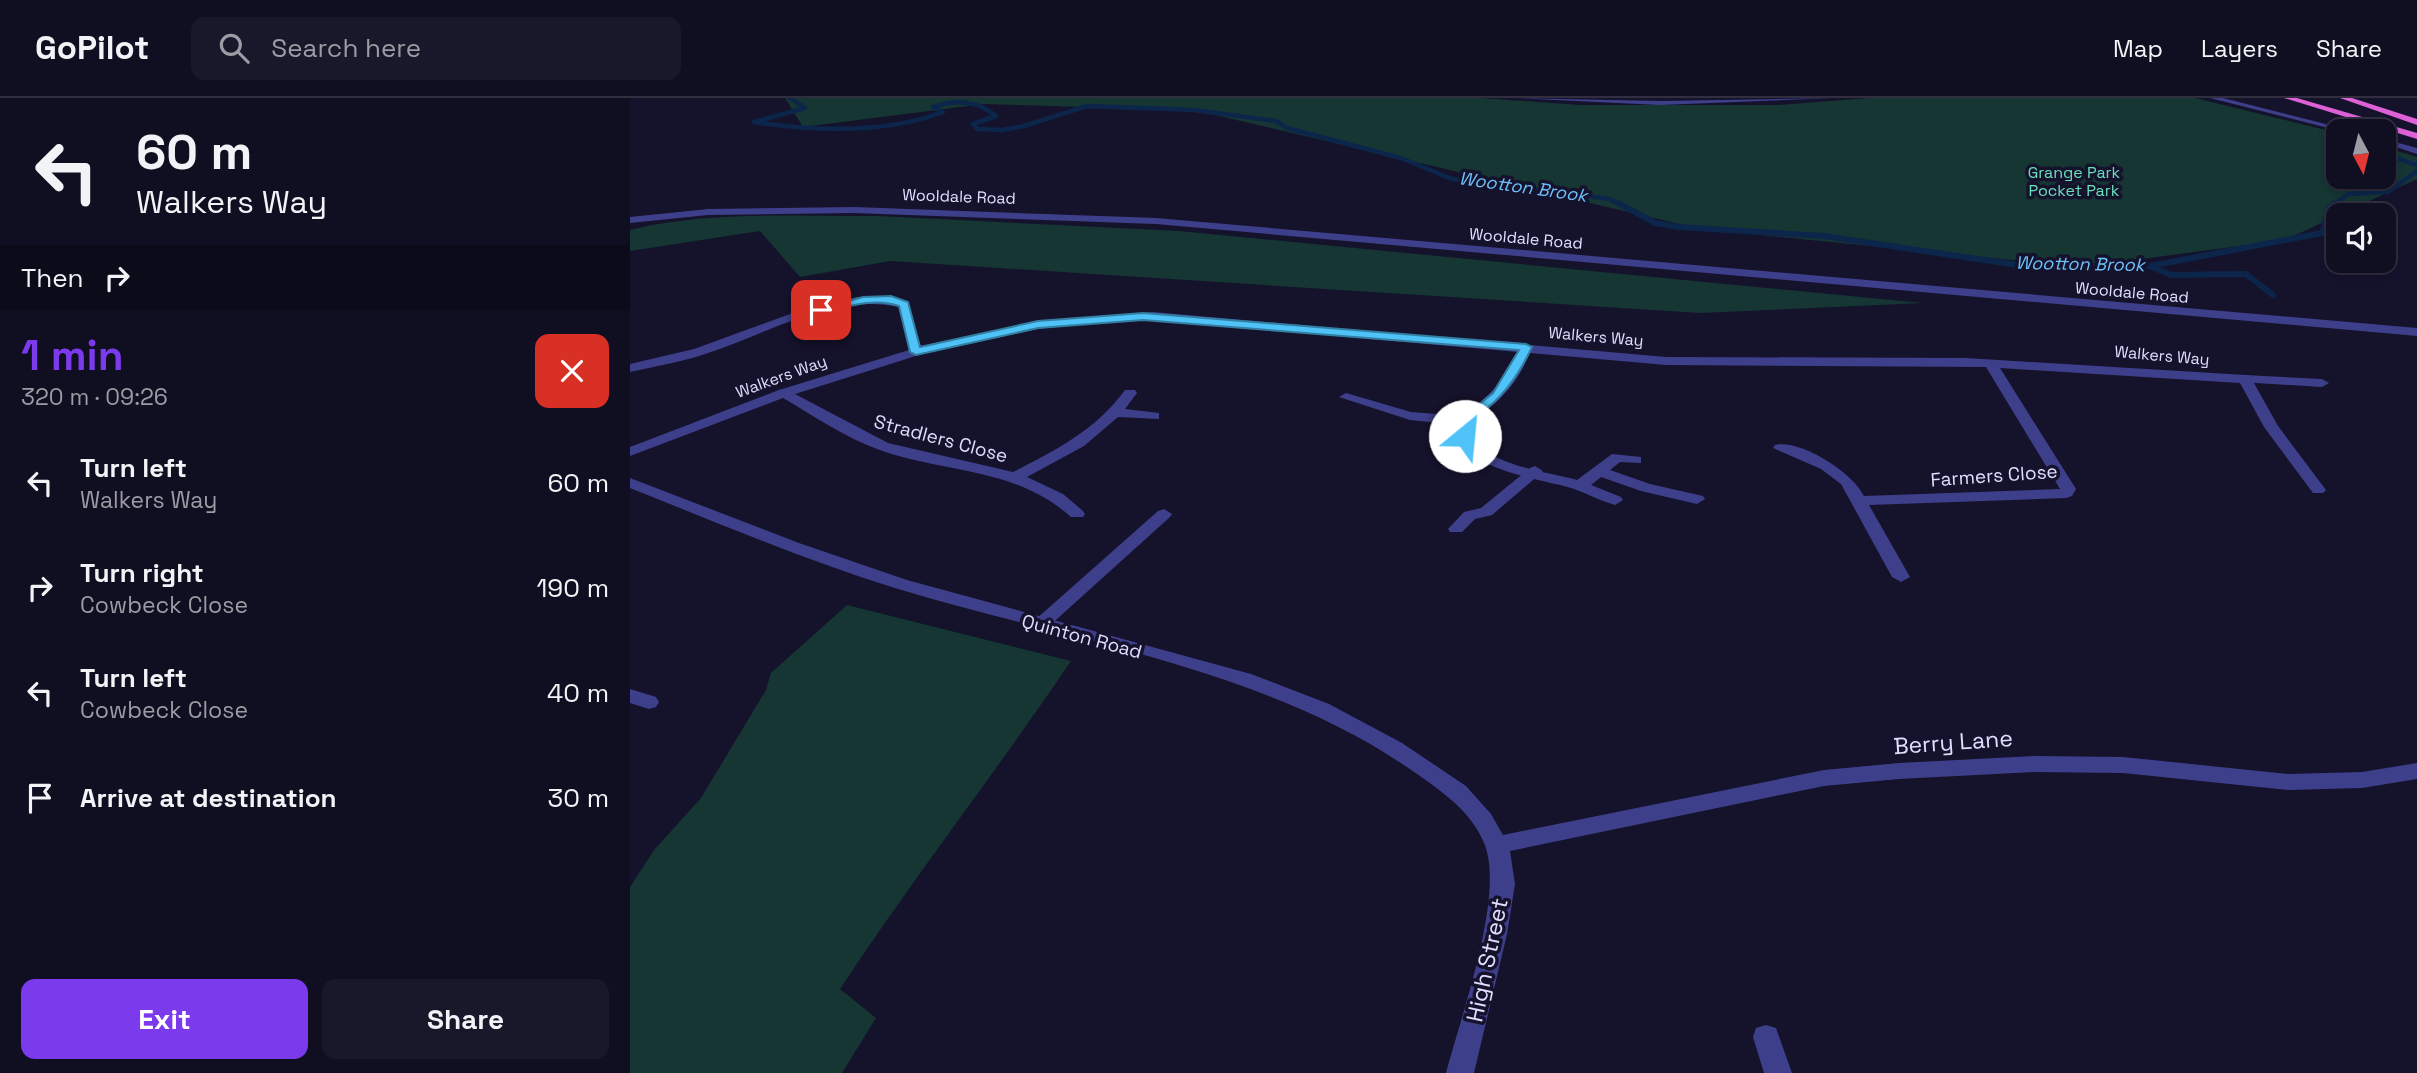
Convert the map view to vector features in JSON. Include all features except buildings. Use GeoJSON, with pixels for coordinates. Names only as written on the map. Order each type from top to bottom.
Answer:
{"type":"FeatureCollection","features":[{"type":"Feature","properties":{"kind":"highway"},"geometry":{"type":"LineString","coordinates":[[2288,98],[2417,135]]}},
{"type":"Feature","properties":{"kind":"highway"},"geometry":{"type":"LineString","coordinates":[[2312,98],[2417,135]]}},
{"type":"Feature","properties":{"kind":"highway"},"geometry":{"type":"LineString","coordinates":[[2344,98],[2417,122]]}},
{"type":"Feature","properties":{"kind":"street"},"geometry":{"type":"LineString","coordinates":[[1520,98],[1673,103],[1830,98]]}},
{"type":"Feature","properties":{"kind":"street"},"geometry":{"type":"LineString","coordinates":[[2214,98],[2326,125]]}},
{"type":"Feature","properties":{"kind":"street"},"geometry":{"type":"LineString","coordinates":[[2396,145],[2417,151]]}},
{"type":"Feature","properties":{"kind":"street","name":"Wooldale Road"},"geometry":{"type":"LineString","coordinates":[[630,220],[708,212],[855,210],[1156,221],[2417,332]]}},
{"type":"Feature","properties":{"kind":"street"},"geometry":{"type":"LineString","coordinates":[[630,368],[684,356],[796,317],[863,300],[891,300],[904,304],[916,352]]}},
{"type":"Feature","properties":{"kind":"street","name":"Walkers Way"},"geometry":{"type":"LineString","coordinates":[[630,452],[784,393],[916,352],[1038,325],[1143,316],[1706,362],[1822,359],[1990,363],[2322,383]]}},
{"type":"Feature","properties":{"kind":"street"},"geometry":{"type":"LineString","coordinates":[[1526,347],[1514,374],[1498,396],[1467,421],[1465,436],[1483,457],[1535,471],[1615,500]]}},
{"type":"Feature","properties":{"kind":"street","name":"Farmers Close"},"geometry":{"type":"LineString","coordinates":[[1859,501],[2066,493],[2068,489],[1990,363]]}},
{"type":"Feature","properties":{"kind":"street"},"geometry":{"type":"LineString","coordinates":[[2245,379],[2271,427],[2318,490]]}},
{"type":"Feature","properties":{"kind":"street","name":"Stradlers Close"},"geometry":{"type":"LineString","coordinates":[[784,393],[885,447],[1015,477],[1062,498],[1077,514]]}},
{"type":"Feature","properties":{"kind":"street","name":"Stradlers Close"},"geometry":{"type":"LineString","coordinates":[[1015,477],[1079,443],[1117,413],[1130,393]]}},
{"type":"Feature","properties":{"kind":"street"},"geometry":{"type":"LineString","coordinates":[[1346,397],[1410,416],[1467,421]]}},
{"type":"Feature","properties":{"kind":"street"},"geometry":{"type":"LineString","coordinates":[[1117,413],[1154,416]]}},
{"type":"Feature","properties":{"kind":"street"},"geometry":{"type":"LineString","coordinates":[[1780,448],[1837,472],[1853,484],[1859,501],[1901,577]]}},
{"type":"Feature","properties":{"kind":"street"},"geometry":{"type":"LineString","coordinates":[[1580,486],[1617,457],[1636,460]]}},
{"type":"Feature","properties":{"kind":"street"},"geometry":{"type":"LineString","coordinates":[[1457,528],[1470,514],[1486,512],[1535,471]]}},
{"type":"Feature","properties":{"kind":"street"},"geometry":{"type":"LineString","coordinates":[[1599,471],[1646,488],[1697,499]]}},
{"type":"Feature","properties":{"kind":"street","name":"Quinton Road"},"geometry":{"type":"LineString","coordinates":[[630,483],[781,542],[889,580],[1244,679],[1322,709],[1395,748],[1458,792],[1483,820],[1497,845]]}},
{"type":"Feature","properties":{"kind":"street"},"geometry":{"type":"LineString","coordinates":[[1041,624],[1164,514]]}},
{"type":"Feature","properties":{"kind":"street","name":"Berry Lane"},"geometry":{"type":"LineString","coordinates":[[1497,845],[1824,778],[1899,771],[2035,764],[2123,765],[2289,782],[2362,780],[2417,771]]}},
{"type":"Feature","properties":{"kind":"street","name":"High Street"},"geometry":{"type":"LineString","coordinates":[[1460,1073],[1497,921],[1503,884],[1497,845]]}},
{"type":"Feature","properties":{"kind":"street"},"geometry":{"type":"LineString","coordinates":[[1766,1037],[1778,1073]]}},
{"type":"Feature","properties":{"kind":"green space","name":"Grange Park Pocket Park"},"geometry":{"type":"Polygon","coordinates":[[[785,98],[1481,98],[1581,105],[1777,105],[1869,98],[2195,98],[2326,130],[2326,189],[2395,189],[2365,203],[2326,203],[2326,221],[2285,240],[2081,267],[1701,229],[1194,110],[984,104],[803,127],[785,98]]]}},
{"type":"Feature","properties":{"kind":"green space","name":"Grange Park Pocket Park"},"geometry":{"type":"Polygon","coordinates":[[[2396,151],[2417,157],[2417,179],[2396,189],[2396,151]]]}},
{"type":"Feature","properties":{"kind":"green space"},"geometry":{"type":"Polygon","coordinates":[[[878,216],[1179,231],[1923,303],[1700,313],[890,261],[800,277],[760,231],[630,251],[630,230],[660,224],[722,217],[878,216]]]}},
{"type":"Feature","properties":{"kind":"green space"},"geometry":{"type":"Polygon","coordinates":[[[847,605],[1071,661],[840,989],[876,1018],[842,1073],[630,1073],[630,887],[654,850],[701,798],[766,690],[771,673],[847,605]]]}},
{"type":"Feature","properties":{"kind":"waterway","name":"Wootton Brook"},"geometry":{"type":"LineString","coordinates":[[790,98],[805,108],[754,122],[825,129],[874,127],[921,119],[943,112],[933,107],[966,102],[996,116],[973,124],[977,129],[1002,130],[1024,126],[1087,106],[1194,110],[1276,121],[1287,128],[1401,158],[1452,179],[1610,199],[1623,206]]}},
{"type":"Feature","properties":{"kind":"waterway"},"geometry":{"type":"LineString","coordinates":[[2396,158],[2417,165]]}},
{"type":"Feature","properties":{"kind":"waterway","name":"Wootton Brook"},"geometry":{"type":"LineString","coordinates":[[2336,203],[2348,194],[2388,192],[2417,171]]}},
{"type":"Feature","properties":{"kind":"waterway","name":"Wootton Brook"},"geometry":{"type":"LineString","coordinates":[[1620,204],[1655,223],[1679,227],[1824,236],[2031,267],[2150,266],[2322,233],[2326,219]]}},
{"type":"Feature","properties":{"kind":"waterway"},"geometry":{"type":"LineString","coordinates":[[2152,267],[2171,275],[2246,274],[2273,295]]}},
{"type":"Feature","properties":{"kind":"route"},"geometry":{"type":"LineString","coordinates":[[821,310],[863,300],[891,300],[904,304],[907,326],[916,352],[1038,325],[1143,316],[1333,334],[1526,347],[1514,374],[1498,396],[1467,419],[1465,436]]}}]}
